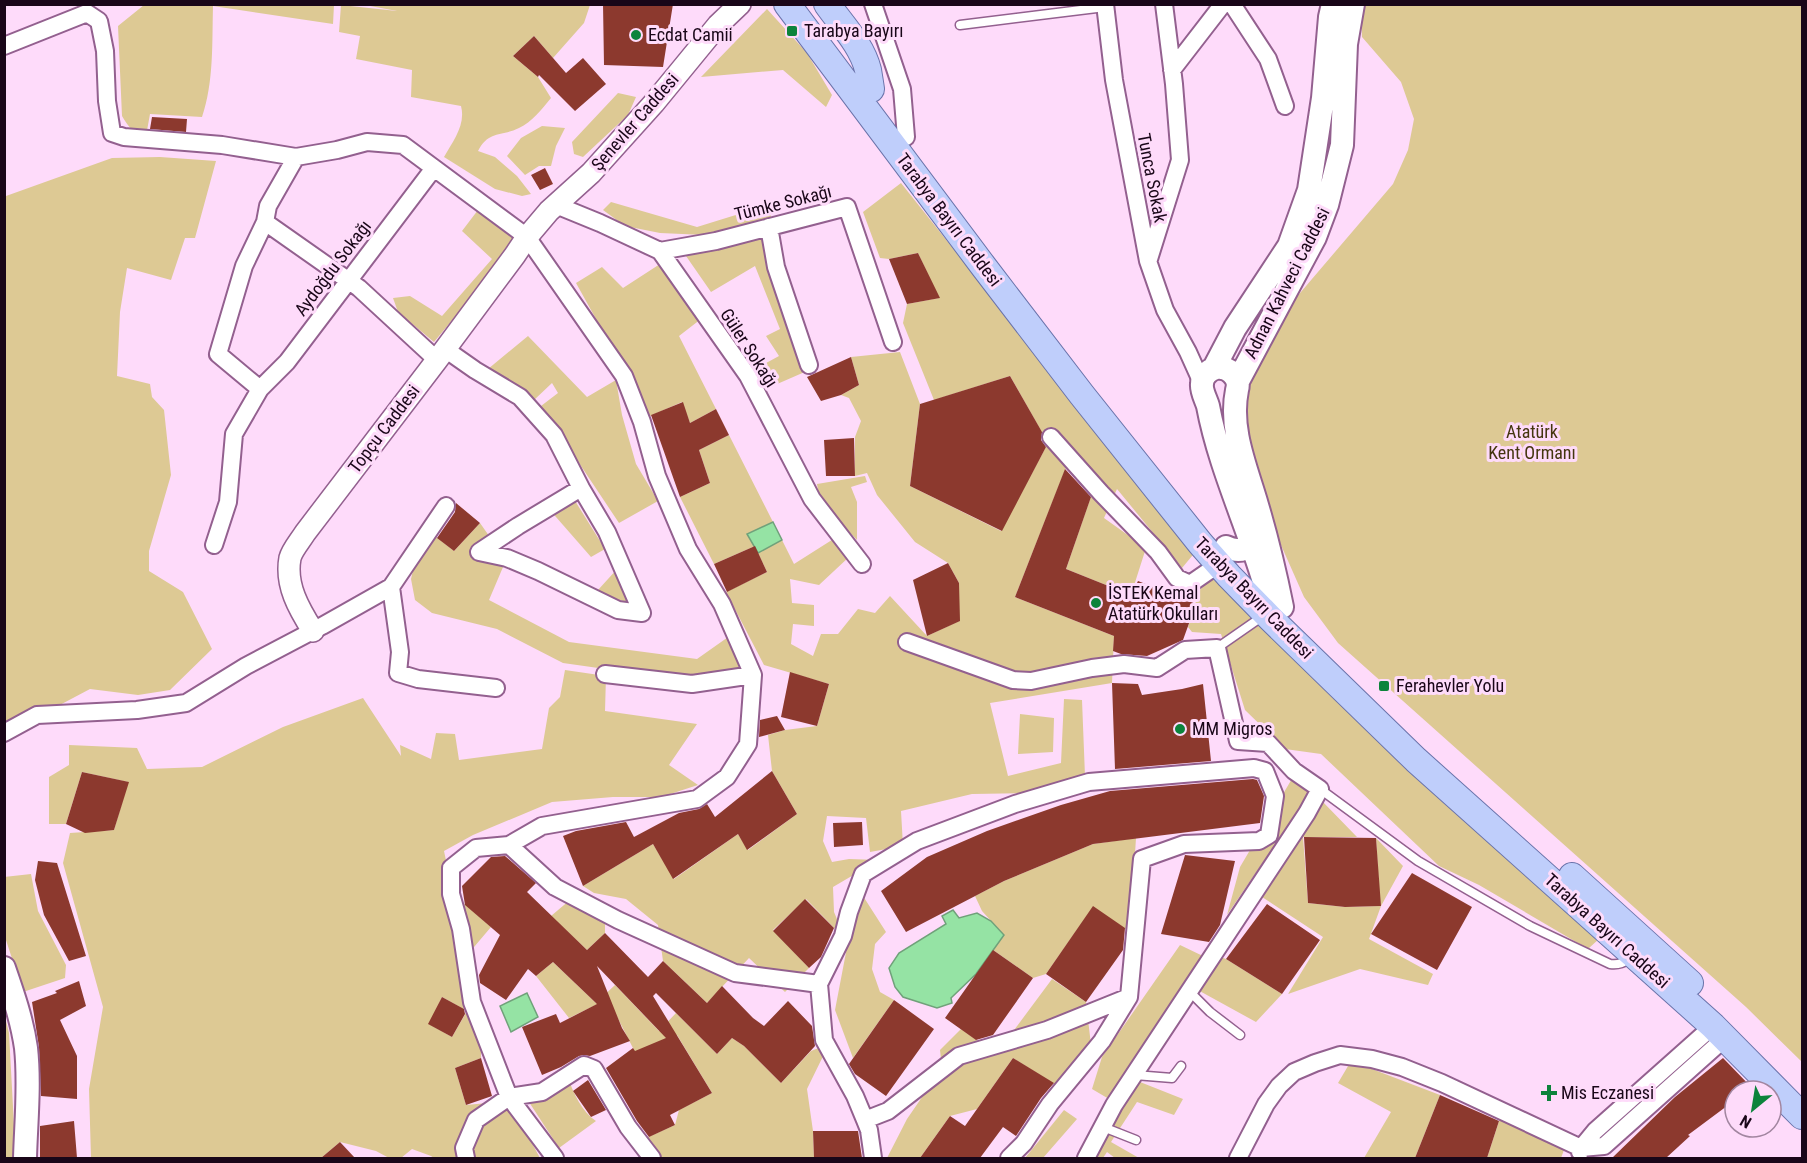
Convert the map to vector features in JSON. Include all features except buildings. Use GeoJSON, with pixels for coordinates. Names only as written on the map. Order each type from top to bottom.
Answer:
{"type":"FeatureCollection","features":[{"type":"Feature","properties":{"kind":"main road","name":"Tarabya Bayırı Caddesi"},"geometry":{"type":"LineString","coordinates":[[788,4],[1089,404],[1200,543],[1222,556]]}},
{"type":"Feature","properties":{"kind":"main road","name":"Tarabya Bayırı Caddesi"},"geometry":{"type":"LineString","coordinates":[[808,4],[970,223],[1222,556],[1416,760],[1635,944],[1736,1025],[1803,1090]]}},
{"type":"Feature","properties":{"kind":"main road"},"geometry":{"type":"LineString","coordinates":[[826,4],[864,58],[871,89]]}},
{"type":"Feature","properties":{"kind":"main road","name":"Adnan Kahveci Caddesi"},"geometry":{"type":"LineString","coordinates":[[1208,380],[1234,328],[1289,246],[1309,190],[1323,99],[1333,4]]}},
{"type":"Feature","properties":{"kind":"main road","name":"Adnan Kahveci Caddesi"},"geometry":{"type":"LineString","coordinates":[[1237,388],[1315,237],[1327,205],[1342,145],[1346,44],[1353,4]]}},
{"type":"Feature","properties":{"kind":"main road"},"geometry":{"type":"LineString","coordinates":[[1208,380],[1229,370],[1237,388],[1236,426],[1239,446],[1271,558],[1271,608]]}},
{"type":"Feature","properties":{"kind":"main road"},"geometry":{"type":"LineString","coordinates":[[1208,380],[1210,402],[1221,404],[1231,400],[1237,388]]}},
{"type":"Feature","properties":{"kind":"main road"},"geometry":{"type":"LineString","coordinates":[[1208,380],[1212,429],[1249,534],[1271,608]]}},
{"type":"Feature","properties":{"kind":"main road"},"geometry":{"type":"LineString","coordinates":[[1222,556],[1244,548],[1249,534]]}},
{"type":"Feature","properties":{"kind":"main road","name":"Tarabya Bayırı Caddesi"},"geometry":{"type":"LineString","coordinates":[[1635,944],[1803,1116]]}},
{"type":"Feature","properties":{"kind":"main road"},"geometry":{"type":"LineString","coordinates":[[4,968],[26,1047],[25,1158]]}},
{"type":"Feature","properties":{"kind":"street","name":"Şenevler Caddesi"},"geometry":{"type":"LineString","coordinates":[[527,237],[556,205],[591,173],[654,103],[718,25],[740,4]]}},
{"type":"Feature","properties":{"kind":"street"},"geometry":{"type":"LineString","coordinates":[[873,4],[902,89],[906,137]]}},
{"type":"Feature","properties":{"kind":"street"},"geometry":{"type":"LineString","coordinates":[[1148,261],[1180,160],[1164,4]]}},
{"type":"Feature","properties":{"kind":"street"},"geometry":{"type":"LineString","coordinates":[[1172,70],[1223,4]]}},
{"type":"Feature","properties":{"kind":"street"},"geometry":{"type":"LineString","coordinates":[[1232,4],[1268,59],[1285,106]]}},
{"type":"Feature","properties":{"kind":"street","name":"Tunca Sokak"},"geometry":{"type":"LineString","coordinates":[[1105,6],[1114,80],[1148,261],[1165,310],[1188,352],[1208,380]]}},
{"type":"Feature","properties":{"kind":"street"},"geometry":{"type":"LineString","coordinates":[[4,46],[87,14],[99,21],[105,51],[107,101],[112,133],[124,137],[222,145],[296,157],[367,142],[403,145],[527,237],[624,376],[642,422],[657,476],[688,549],[722,604],[753,675],[748,744],[727,777],[697,800],[542,826],[509,846],[476,848],[451,868],[451,894],[462,929],[472,1002],[509,1097],[555,1158]]}},
{"type":"Feature","properties":{"kind":"street"},"geometry":{"type":"LineString","coordinates":[[260,389],[218,354],[244,266],[265,222],[268,206],[296,157]]}},
{"type":"Feature","properties":{"kind":"street","name":"Aydoğdu Sokağı"},"geometry":{"type":"LineString","coordinates":[[214,545],[228,502],[234,434],[260,389],[287,362],[434,168]]}},
{"type":"Feature","properties":{"kind":"street","name":"Güler Sokağı"},"geometry":{"type":"LineString","coordinates":[[556,205],[660,251],[748,376],[812,499],[862,564]]}},
{"type":"Feature","properties":{"kind":"street","name":"Tümke Sokağı"},"geometry":{"type":"LineString","coordinates":[[660,251],[716,241],[847,207],[893,342]]}},
{"type":"Feature","properties":{"kind":"street"},"geometry":{"type":"LineString","coordinates":[[265,222],[359,288],[441,354],[475,370],[520,397],[554,435],[607,532],[642,613],[618,610],[528,566],[507,558],[479,552],[581,488]]}},
{"type":"Feature","properties":{"kind":"street"},"geometry":{"type":"LineString","coordinates":[[769,227],[776,267],[809,365]]}},
{"type":"Feature","properties":{"kind":"street","name":"Topçu Caddesi"},"geometry":{"type":"LineString","coordinates":[[313,631],[300,610],[290,583],[291,557],[305,533],[527,237]]}},
{"type":"Feature","properties":{"kind":"street"},"geometry":{"type":"LineString","coordinates":[[1051,436],[1101,493],[1158,552],[1177,578],[1190,584],[1222,556]]}},
{"type":"Feature","properties":{"kind":"street"},"geometry":{"type":"LineString","coordinates":[[4,733],[37,715],[137,710],[186,702],[391,586],[446,506]]}},
{"type":"Feature","properties":{"kind":"street"},"geometry":{"type":"LineString","coordinates":[[391,586],[400,652],[398,673],[418,679],[496,688]]}},
{"type":"Feature","properties":{"kind":"street"},"geometry":{"type":"LineString","coordinates":[[907,642],[1013,680],[1031,681],[1092,668],[1124,664],[1157,668],[1185,650],[1215,652],[1238,741],[1268,743],[1286,764],[1320,789],[1307,813],[1114,1105],[1086,1158]]}},
{"type":"Feature","properties":{"kind":"street"},"geometry":{"type":"LineString","coordinates":[[605,674],[692,684],[753,675]]}},
{"type":"Feature","properties":{"kind":"street"},"geometry":{"type":"LineString","coordinates":[[1009,1158],[1024,1143],[1050,1104],[1102,1041],[1129,997],[1142,859],[1184,844],[1259,841],[1269,835],[1275,795],[1286,764]]}},
{"type":"Feature","properties":{"kind":"street"},"geometry":{"type":"LineString","coordinates":[[873,1158],[869,1130],[865,1120],[855,1096],[824,1040],[819,984],[843,936],[863,874],[917,841],[1015,804],[1089,782],[1254,768],[1265,771],[1275,795]]}},
{"type":"Feature","properties":{"kind":"street"},"geometry":{"type":"LineString","coordinates":[[509,846],[555,887],[618,920],[735,973],[819,984]]}},
{"type":"Feature","properties":{"kind":"street"},"geometry":{"type":"LineString","coordinates":[[865,1120],[888,1111],[959,1056],[1047,1030],[1129,997]]}},
{"type":"Feature","properties":{"kind":"street"},"geometry":{"type":"LineString","coordinates":[[1238,1158],[1266,1104],[1279,1086],[1294,1072],[1340,1055],[1372,1059],[1402,1067],[1442,1083],[1580,1153],[1595,1131],[1719,1032]]}},
{"type":"Feature","properties":{"kind":"street"},"geometry":{"type":"LineString","coordinates":[[466,1158],[464,1148],[476,1120],[509,1097],[542,1092],[584,1065],[594,1069],[628,1127],[651,1158]]}},
{"type":"Feature","properties":{"kind":"lane"},"geometry":{"type":"LineString","coordinates":[[960,25],[1105,6]]}},
{"type":"Feature","properties":{"kind":"lane"},"geometry":{"type":"LineString","coordinates":[[1215,652],[1271,608]]}},
{"type":"Feature","properties":{"kind":"lane"},"geometry":{"type":"LineString","coordinates":[[1320,789],[1418,861],[1530,926],[1610,964],[1617,965],[1626,962],[1635,944]]}},
{"type":"Feature","properties":{"kind":"lane"},"geometry":{"type":"LineString","coordinates":[[1189,990],[1210,1012],[1240,1035]]}},
{"type":"Feature","properties":{"kind":"lane"},"geometry":{"type":"LineString","coordinates":[[1134,1075],[1172,1078],[1180,1066]]}},
{"type":"Feature","properties":{"kind":"lane"},"geometry":{"type":"LineString","coordinates":[[1103,1127],[1136,1140]]}},
{"type":"Feature","properties":{"kind":"green space"},"geometry":{"type":"Polygon","coordinates":[[[144,5],[334,5],[333,24],[213,6],[209,90],[202,117],[150,114],[146,136],[135,132],[122,116],[118,26],[144,5]]]}},
{"type":"Feature","properties":{"kind":"green space"},"geometry":{"type":"Polygon","coordinates":[[[341,5],[397,11],[365,5],[590,5],[584,23],[553,58],[534,36],[513,56],[538,77],[551,98],[528,122],[513,131],[491,137],[482,144],[478,151],[495,157],[517,176],[531,194],[522,196],[495,189],[444,157],[455,139],[462,120],[461,106],[411,97],[412,70],[356,59],[360,36],[339,32],[341,5]]]}},
{"type":"Feature","properties":{"kind":"green space","name":"Atatürk Kent Ormanı"},"geometry":{"type":"Polygon","coordinates":[[[1364,5],[1802,5],[1802,1062],[1746,1007],[1338,643],[1304,597],[1273,527],[1250,464],[1244,411],[1254,363],[1283,313],[1393,184],[1408,150],[1414,119],[1401,82],[1362,37],[1361,15],[1364,5]]]}},
{"type":"Feature","properties":{"kind":"green space"},"geometry":{"type":"Polygon","coordinates":[[[767,9],[807,53],[832,95],[826,107],[783,70],[701,77],[767,9]]]}},
{"type":"Feature","properties":{"kind":"green space"},"geometry":{"type":"Polygon","coordinates":[[[618,93],[636,97],[628,115],[583,157],[574,154],[572,142],[618,93]]]}},
{"type":"Feature","properties":{"kind":"green space"},"geometry":{"type":"Polygon","coordinates":[[[542,126],[565,128],[556,146],[551,166],[539,166],[525,175],[507,156],[521,138],[542,126]]]}},
{"type":"Feature","properties":{"kind":"green space"},"geometry":{"type":"Polygon","coordinates":[[[160,157],[216,161],[195,238],[185,238],[171,280],[127,268],[120,312],[117,376],[150,384],[152,397],[164,410],[171,475],[149,551],[149,571],[183,592],[212,649],[170,690],[138,695],[90,689],[5,734],[4,194],[6,196],[112,158],[160,157]]]}},
{"type":"Feature","properties":{"kind":"green space"},"geometry":{"type":"Polygon","coordinates":[[[901,183],[1076,403],[1197,550],[1182,568],[1117,489],[1104,518],[1146,548],[1131,595],[1066,569],[1096,482],[1044,436],[1010,376],[934,400],[903,323],[907,304],[939,298],[918,253],[889,259],[880,258],[863,212],[901,183]]]}},
{"type":"Feature","properties":{"kind":"green space"},"geometry":{"type":"Polygon","coordinates":[[[611,202],[697,227],[768,205],[771,217],[738,228],[705,235],[660,233],[625,226],[603,210],[611,202]]]}},
{"type":"Feature","properties":{"kind":"green space"},"geometry":{"type":"Polygon","coordinates":[[[478,210],[517,242],[434,342],[398,312],[393,298],[410,296],[442,316],[492,259],[462,231],[478,210]]]}},
{"type":"Feature","properties":{"kind":"green space"},"geometry":{"type":"Polygon","coordinates":[[[766,233],[807,371],[768,388],[757,368],[779,356],[766,336],[780,329],[755,266],[711,292],[686,256],[766,233]]]}},
{"type":"Feature","properties":{"kind":"green space"},"geometry":{"type":"Polygon","coordinates":[[[660,264],[701,319],[679,336],[716,409],[690,423],[682,402],[650,416],[576,283],[602,267],[623,288],[660,264]]]}},
{"type":"Feature","properties":{"kind":"green space"},"geometry":{"type":"Polygon","coordinates":[[[528,336],[587,397],[616,380],[622,415],[636,464],[658,501],[619,523],[541,406],[558,393],[552,383],[533,401],[488,369],[528,336]]]}},
{"type":"Feature","properties":{"kind":"green space"},"geometry":{"type":"Polygon","coordinates":[[[900,352],[920,404],[910,486],[1001,531],[1048,443],[1067,465],[1015,597],[1114,636],[1112,683],[990,703],[1008,776],[1061,763],[1064,699],[1082,700],[1085,776],[1039,793],[972,794],[901,811],[903,846],[870,852],[866,818],[827,816],[823,841],[832,862],[849,859],[879,860],[833,887],[834,912],[842,936],[806,899],[773,930],[809,968],[785,992],[749,958],[707,1003],[663,961],[658,925],[626,899],[594,893],[583,886],[653,844],[674,879],[738,834],[748,850],[797,814],[772,771],[768,735],[785,730],[817,726],[829,684],[764,665],[726,592],[767,572],[758,553],[782,540],[794,564],[835,538],[849,557],[819,585],[790,579],[792,603],[814,605],[814,626],[793,624],[791,644],[813,656],[821,634],[838,634],[858,609],[875,613],[890,596],[927,636],[959,621],[959,583],[948,563],[915,542],[877,495],[867,473],[855,476],[855,437],[861,421],[849,398],[841,395],[859,385],[851,357],[900,352]]]}},
{"type":"Feature","properties":{"kind":"green space"},"geometry":{"type":"Polygon","coordinates":[[[729,435],[773,522],[747,534],[755,546],[714,564],[680,497],[710,483],[699,450],[729,435]]]}},
{"type":"Feature","properties":{"kind":"green space"},"geometry":{"type":"Polygon","coordinates":[[[865,476],[867,482],[851,487],[857,502],[857,540],[820,502],[817,484],[865,476]]]}},
{"type":"Feature","properties":{"kind":"green space"},"geometry":{"type":"Polygon","coordinates":[[[572,496],[605,549],[591,557],[549,509],[572,496]]]}},
{"type":"Feature","properties":{"kind":"green space"},"geometry":{"type":"Polygon","coordinates":[[[480,523],[506,560],[489,600],[569,642],[697,659],[731,635],[748,677],[690,681],[563,663],[497,629],[432,613],[415,600],[411,579],[417,553],[431,533],[454,551],[480,523]]]}},
{"type":"Feature","properties":{"kind":"green space"},"geometry":{"type":"Polygon","coordinates":[[[618,568],[630,603],[598,590],[618,568]]]}},
{"type":"Feature","properties":{"kind":"green space"},"geometry":{"type":"Polygon","coordinates":[[[1211,578],[1242,601],[1275,640],[1330,695],[1600,938],[1588,949],[1479,885],[1439,866],[1321,754],[1285,749],[1245,710],[1221,634],[1192,632],[1188,627],[1196,604],[1194,596],[1211,578]]]}},
{"type":"Feature","properties":{"kind":"green space"},"geometry":{"type":"Polygon","coordinates":[[[565,670],[606,676],[605,711],[697,724],[669,765],[698,785],[661,797],[613,797],[552,802],[473,835],[444,851],[453,894],[491,927],[463,960],[481,1036],[481,1058],[455,1068],[466,1105],[509,1101],[540,1158],[434,1158],[412,1149],[401,1158],[389,1158],[376,1151],[340,1142],[321,1158],[91,1158],[89,1089],[103,1007],[63,863],[70,833],[114,830],[128,782],[82,772],[66,824],[49,824],[49,777],[69,765],[69,745],[137,748],[147,769],[202,767],[283,727],[363,698],[401,756],[400,745],[431,759],[436,733],[455,734],[459,760],[542,749],[549,708],[560,697],[565,670]],[[442,997],[429,1024],[452,1037],[467,1011],[442,997]]]}},
{"type":"Feature","properties":{"kind":"green space"},"geometry":{"type":"Polygon","coordinates":[[[1020,714],[1054,718],[1053,752],[1018,754],[1020,714]]]}},
{"type":"Feature","properties":{"kind":"green space"},"geometry":{"type":"Polygon","coordinates":[[[1293,777],[1313,789],[1227,915],[1240,867],[1293,777]]]}},
{"type":"Feature","properties":{"kind":"green space"},"geometry":{"type":"Polygon","coordinates":[[[1322,801],[1357,837],[1303,837],[1308,903],[1345,907],[1380,906],[1376,838],[1403,866],[1381,906],[1369,939],[1433,974],[1428,985],[1360,969],[1288,994],[1323,937],[1259,895],[1322,801]]]}},
{"type":"Feature","properties":{"kind":"green space"},"geometry":{"type":"Polygon","coordinates":[[[1136,838],[1130,932],[1093,907],[1046,974],[1033,978],[993,950],[1004,935],[982,911],[975,896],[1004,881],[1093,844],[1136,838]]]}},
{"type":"Feature","properties":{"kind":"green space"},"geometry":{"type":"Polygon","coordinates":[[[31,874],[38,911],[66,965],[65,978],[23,992],[5,937],[4,877],[31,874]]]}},
{"type":"Feature","properties":{"kind":"green space"},"geometry":{"type":"Polygon","coordinates":[[[577,894],[605,910],[605,933],[587,950],[551,916],[577,894]]]}},
{"type":"Feature","properties":{"kind":"green space"},"geometry":{"type":"Polygon","coordinates":[[[863,896],[886,932],[875,944],[872,969],[880,992],[894,1000],[853,1058],[835,1010],[852,921],[863,896]]]}},
{"type":"Feature","properties":{"kind":"green space"},"geometry":{"type":"Polygon","coordinates":[[[1180,945],[1205,957],[1109,1099],[1092,1089],[1102,1057],[1180,945]]]}},
{"type":"Feature","properties":{"kind":"green space"},"geometry":{"type":"Polygon","coordinates":[[[1218,956],[1282,994],[1256,1022],[1196,989],[1218,956]]]}},
{"type":"Feature","properties":{"kind":"green space"},"geometry":{"type":"Polygon","coordinates":[[[553,962],[596,1003],[615,985],[659,1031],[676,1013],[717,1054],[732,1038],[744,1046],[781,1083],[811,1051],[829,1044],[807,1089],[814,1158],[658,1158],[646,1138],[675,1125],[679,1110],[712,1093],[677,1035],[635,1052],[608,999],[569,1018],[536,976],[553,962]]]}},
{"type":"Feature","properties":{"kind":"green space"},"geometry":{"type":"Polygon","coordinates":[[[1052,979],[1086,1002],[1091,1045],[1056,1085],[1013,1058],[977,1109],[950,1116],[920,1158],[887,1158],[907,1119],[942,1068],[940,1050],[961,1029],[985,1046],[992,1037],[1003,1045],[1052,979]]]}},
{"type":"Feature","properties":{"kind":"green space"},"geometry":{"type":"Polygon","coordinates":[[[4,1013],[9,1033],[17,1158],[5,1158],[4,1013]]]}},
{"type":"Feature","properties":{"kind":"green space"},"geometry":{"type":"Polygon","coordinates":[[[1351,1061],[1440,1095],[1415,1158],[1364,1158],[1391,1112],[1338,1083],[1351,1061]]]}},
{"type":"Feature","properties":{"kind":"green space"},"geometry":{"type":"Polygon","coordinates":[[[568,1078],[582,1107],[596,1121],[559,1148],[527,1099],[568,1078]]]}},
{"type":"Feature","properties":{"kind":"green space"},"geometry":{"type":"Polygon","coordinates":[[[1135,1080],[1183,1099],[1174,1115],[1137,1102],[1111,1142],[1139,1158],[1115,1158],[1107,1152],[1103,1158],[1090,1158],[1135,1080]]]}},
{"type":"Feature","properties":{"kind":"green space"},"geometry":{"type":"Polygon","coordinates":[[[1064,1110],[1077,1119],[1043,1158],[1025,1158],[1064,1110]]]}},
{"type":"Feature","properties":{"kind":"green space"},"geometry":{"type":"Polygon","coordinates":[[[1500,1118],[1564,1150],[1561,1158],[1487,1158],[1500,1118]]]}},
{"type":"Feature","properties":{"kind":"shaded area"},"geometry":{"type":"Polygon","coordinates":[[[773,522],[782,540],[758,553],[747,534],[773,522]]]}},
{"type":"Feature","properties":{"kind":"shaded area"},"geometry":{"type":"Polygon","coordinates":[[[953,910],[959,918],[977,913],[991,921],[1004,935],[976,974],[951,998],[952,1003],[937,1008],[903,997],[895,987],[889,968],[899,953],[946,924],[942,916],[953,910]]]}},
{"type":"Feature","properties":{"kind":"shaded area"},"geometry":{"type":"Polygon","coordinates":[[[527,993],[538,1017],[511,1032],[500,1006],[527,993]]]}},
{"type":"Feature","properties":{"kind":"place","name":"Tarabya Bayırı"},"geometry":{"type":"Point","coordinates":[792,31]}},
{"type":"Feature","properties":{"kind":"place","name":"Ecdat Camii"},"geometry":{"type":"Point","coordinates":[636,35]}},
{"type":"Feature","properties":{"kind":"place","name":"İSTEK Kemal Atatürk Okulları"},"geometry":{"type":"Point","coordinates":[1096,603]}},
{"type":"Feature","properties":{"kind":"place","name":"Ferahevler Yolu"},"geometry":{"type":"Point","coordinates":[1384,686]}},
{"type":"Feature","properties":{"kind":"place","name":"MM Migros"},"geometry":{"type":"Point","coordinates":[1180,729]}},
{"type":"Feature","properties":{"kind":"place","name":"Mis Eczanesi"},"geometry":{"type":"Point","coordinates":[1549,1093]}}]}
